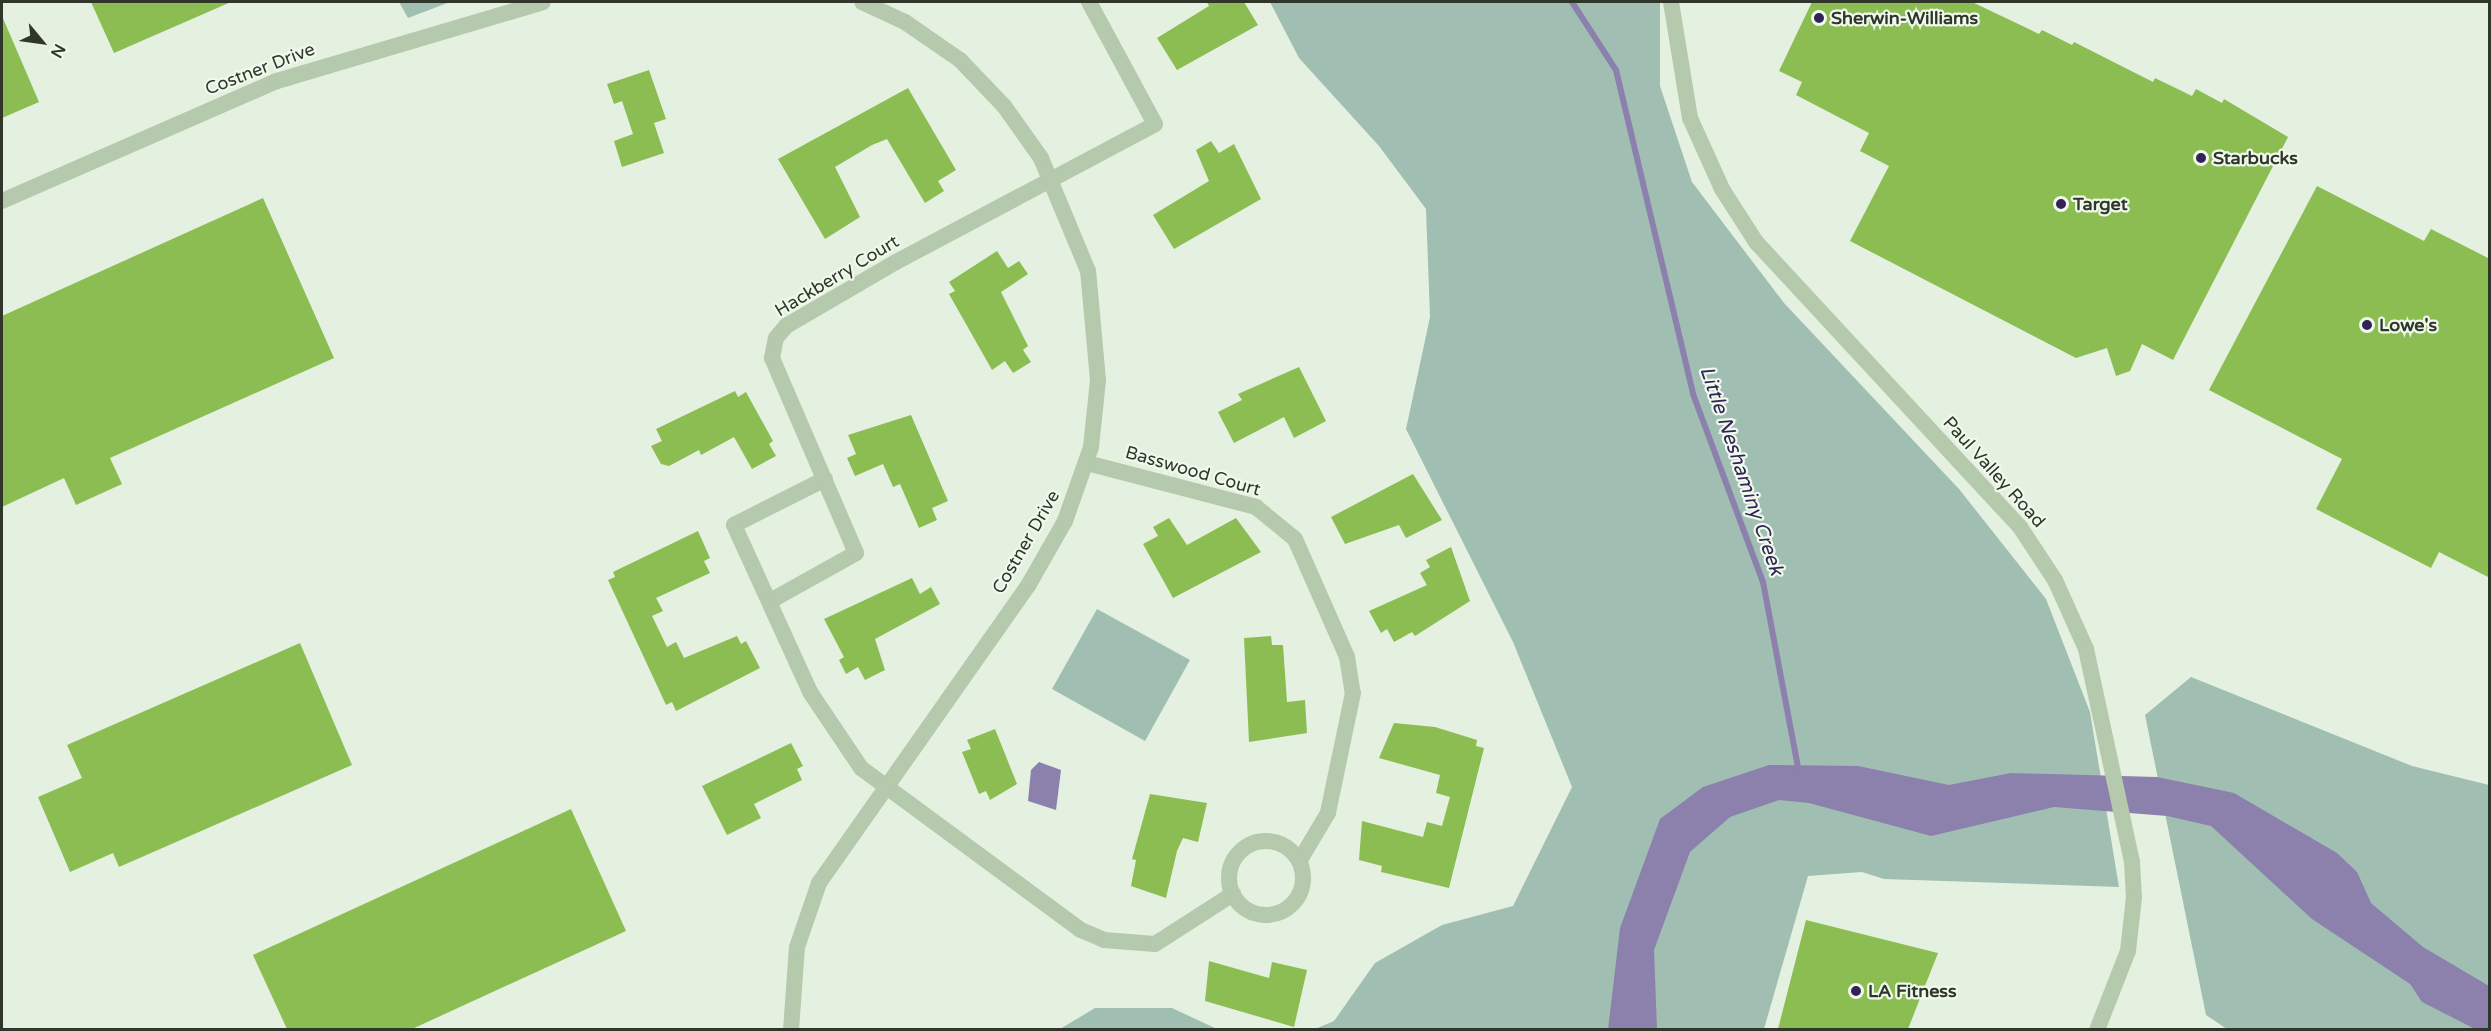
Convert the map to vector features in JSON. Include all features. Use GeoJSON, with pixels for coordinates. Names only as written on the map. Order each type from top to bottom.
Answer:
{"type":"FeatureCollection","features":[{"type":"Feature","properties":{"kind":"street","name":"Costner Drive"},"geometry":{"type":"LineString","coordinates":[[2,201],[277,81],[543,2]]}},
{"type":"Feature","properties":{"kind":"street","name":"Costner Drive"},"geometry":{"type":"LineString","coordinates":[[791,1029],[797,947],[819,883],[883,786],[1029,584],[1065,521],[1087,463],[1098,380],[1096,308],[1082,249],[1052,177],[979,78],[905,22],[862,2]]}},
{"type":"Feature","properties":{"kind":"street","name":"Hackberry Court"},"geometry":{"type":"LineString","coordinates":[[772,600],[856,553],[772,358],[776,338],[786,326],[896,262],[1155,124],[1089,2]]}},
{"type":"Feature","properties":{"kind":"street","name":"Paul Valley Road"},"geometry":{"type":"LineString","coordinates":[[1671,2],[1690,118],[1722,189],[1756,242],[1806,300],[2033,544],[2086,649],[2108,741],[2132,861],[2128,951],[2097,1029]]}},
{"type":"Feature","properties":{"kind":"street","name":"Basswood Court"},"geometry":{"type":"LineString","coordinates":[[1087,463],[1256,507],[1295,539],[1347,657],[1353,693],[1328,813],[1300,860]]}},
{"type":"Feature","properties":{"kind":"street"},"geometry":{"type":"LineString","coordinates":[[825,479],[734,525],[772,600],[785,644],[810,692],[844,747],[883,786],[1081,930],[1104,940],[1155,944],[1233,894]]}},
{"type":"Feature","properties":{"kind":"street"},"geometry":{"type":"LineString","coordinates":[[1258,841],[1289,848],[1300,860],[1300,893],[1275,914],[1251,910],[1233,894],[1233,862],[1258,841]]}},
{"type":"Feature","properties":{"kind":"green space"},"geometry":{"type":"Polygon","coordinates":[[[399,2],[450,2],[408,18],[399,2]]]}},
{"type":"Feature","properties":{"kind":"green space"},"geometry":{"type":"Polygon","coordinates":[[[1270,2],[1660,2],[1660,86],[1692,182],[1784,303],[1959,489],[2046,599],[2090,712],[2119,887],[1884,879],[1862,872],[1808,876],[1764,1029],[1315,1029],[1334,1021],[1375,963],[1442,925],[1513,906],[1572,787],[1513,642],[1406,429],[1430,317],[1426,209],[1379,146],[1299,58],[1270,2]]]}},
{"type":"Feature","properties":{"kind":"green space"},"geometry":{"type":"Polygon","coordinates":[[[1097,609],[1190,660],[1145,741],[1052,689],[1097,609]]]}},
{"type":"Feature","properties":{"kind":"green space"},"geometry":{"type":"Polygon","coordinates":[[[2191,677],[2412,766],[2489,785],[2489,1029],[2227,1029],[2206,1015],[2145,715],[2191,677]]]}},
{"type":"Feature","properties":{"kind":"green space"},"geometry":{"type":"Polygon","coordinates":[[[1095,1008],[1172,1008],[1217,1029],[1060,1029],[1095,1008]]]}},
{"type":"Feature","properties":{"kind":"shaded area"},"geometry":{"type":"Polygon","coordinates":[[[1039,762],[1061,770],[1056,810],[1028,801],[1031,770],[1039,762]]]}},
{"type":"Feature","properties":{"kind":"shaded area"},"geometry":{"type":"Polygon","coordinates":[[[1769,765],[1858,766],[1949,785],[2011,773],[2157,777],[2234,793],[2337,853],[2357,872],[2371,903],[2423,947],[2489,986],[2489,1029],[2475,1029],[2422,1002],[2410,984],[2312,919],[2211,826],[2167,816],[2054,807],[1931,836],[1809,803],[1779,800],[1730,817],[1690,852],[1654,950],[1657,1029],[1608,1030],[1620,928],[1660,819],[1703,787],[1769,765]]]}},
{"type":"Feature","properties":{"kind":"building"},"geometry":{"type":"Polygon","coordinates":[[[91,2],[231,2],[114,53],[91,2]]]}},
{"type":"Feature","properties":{"kind":"building"},"geometry":{"type":"Polygon","coordinates":[[[1207,2],[1244,2],[1258,25],[1177,70],[1157,38],[1209,6],[1207,2]]]}},
{"type":"Feature","properties":{"kind":"building","name":"Target"},"geometry":{"type":"Polygon","coordinates":[[[1812,2],[1972,2],[2039,34],[2042,30],[2072,45],[2074,42],[2153,82],[2155,78],[2192,96],[2196,89],[2222,103],[2224,99],[2288,137],[2173,360],[2142,344],[2130,371],[2116,376],[2107,348],[2076,358],[1850,241],[1889,166],[1860,151],[1869,133],[1796,95],[1802,82],[1779,71],[1812,2]]]}},
{"type":"Feature","properties":{"kind":"building"},"geometry":{"type":"Polygon","coordinates":[[[2,16],[39,102],[2,118],[2,16]]]}},
{"type":"Feature","properties":{"kind":"building"},"geometry":{"type":"Polygon","coordinates":[[[649,70],[666,119],[654,123],[664,153],[622,167],[614,141],[633,134],[622,101],[614,104],[607,84],[649,70]]]}},
{"type":"Feature","properties":{"kind":"building"},"geometry":{"type":"Polygon","coordinates":[[[908,88],[956,170],[938,181],[944,191],[925,203],[887,139],[872,145],[835,167],[860,217],[825,239],[778,159],[908,88]]]}},
{"type":"Feature","properties":{"kind":"building"},"geometry":{"type":"Polygon","coordinates":[[[1211,141],[1219,153],[1234,144],[1261,199],[1174,249],[1153,215],[1209,181],[1196,150],[1211,141]]]}},
{"type":"Feature","properties":{"kind":"building","name":"Lowe's"},"geometry":{"type":"Polygon","coordinates":[[[2317,186],[2424,241],[2431,229],[2490,259],[2490,578],[2439,552],[2431,568],[2316,509],[2342,459],[2209,390],[2317,186]]]}},
{"type":"Feature","properties":{"kind":"building"},"geometry":{"type":"Polygon","coordinates":[[[263,198],[334,358],[110,458],[122,484],[76,505],[64,478],[2,507],[2,316],[263,198]]]}},
{"type":"Feature","properties":{"kind":"building"},"geometry":{"type":"Polygon","coordinates":[[[997,251],[1008,268],[1019,261],[1028,274],[1001,292],[1028,346],[1023,350],[1031,362],[1013,373],[1005,361],[992,370],[949,294],[955,291],[949,282],[997,251]]]}},
{"type":"Feature","properties":{"kind":"building"},"geometry":{"type":"Polygon","coordinates":[[[1299,367],[1326,421],[1294,438],[1284,417],[1234,443],[1218,412],[1242,400],[1238,394],[1299,367]]]}},
{"type":"Feature","properties":{"kind":"building"},"geometry":{"type":"Polygon","coordinates":[[[735,391],[738,397],[746,392],[773,441],[769,444],[776,456],[752,469],[734,437],[701,455],[699,450],[669,466],[661,464],[651,446],[662,441],[656,429],[735,391]]]}},
{"type":"Feature","properties":{"kind":"building"},"geometry":{"type":"Polygon","coordinates":[[[911,415],[948,501],[932,508],[937,520],[919,528],[900,484],[893,487],[883,464],[855,476],[847,458],[856,454],[848,435],[911,415]]]}},
{"type":"Feature","properties":{"kind":"building"},"geometry":{"type":"Polygon","coordinates":[[[1413,474],[1442,520],[1406,538],[1399,525],[1345,544],[1331,517],[1413,474]]]}},
{"type":"Feature","properties":{"kind":"building"},"geometry":{"type":"Polygon","coordinates":[[[1169,518],[1187,545],[1236,518],[1261,552],[1173,598],[1143,544],[1158,536],[1153,527],[1169,518]]]}},
{"type":"Feature","properties":{"kind":"building"},"geometry":{"type":"Polygon","coordinates":[[[698,531],[710,558],[704,561],[710,573],[656,598],[663,611],[652,616],[667,647],[676,642],[684,658],[737,636],[741,644],[746,641],[760,668],[676,711],[672,702],[666,705],[608,580],[615,577],[613,572],[698,531]]]}},
{"type":"Feature","properties":{"kind":"building"},"geometry":{"type":"Polygon","coordinates":[[[1451,547],[1470,601],[1415,636],[1412,632],[1394,642],[1387,629],[1381,633],[1369,611],[1427,585],[1420,573],[1430,567],[1426,560],[1451,547]]]}},
{"type":"Feature","properties":{"kind":"building"},"geometry":{"type":"Polygon","coordinates":[[[912,578],[920,594],[931,587],[940,604],[875,639],[885,670],[865,680],[858,667],[846,674],[839,660],[844,657],[824,619],[912,578]]]}},
{"type":"Feature","properties":{"kind":"building"},"geometry":{"type":"Polygon","coordinates":[[[1271,636],[1272,645],[1283,645],[1287,702],[1305,700],[1307,733],[1249,742],[1244,638],[1271,636]]]}},
{"type":"Feature","properties":{"kind":"building"},"geometry":{"type":"Polygon","coordinates":[[[300,643],[352,765],[119,867],[113,853],[70,872],[38,797],[82,778],[67,745],[300,643]]]}},
{"type":"Feature","properties":{"kind":"building"},"geometry":{"type":"Polygon","coordinates":[[[1394,723],[1435,727],[1477,740],[1476,746],[1484,748],[1449,888],[1381,872],[1382,866],[1359,860],[1362,821],[1423,837],[1427,822],[1442,826],[1450,797],[1436,793],[1440,775],[1379,758],[1394,723]]]}},
{"type":"Feature","properties":{"kind":"building"},"geometry":{"type":"Polygon","coordinates":[[[995,729],[1017,784],[990,800],[986,791],[979,794],[962,752],[971,749],[967,740],[995,729]]]}},
{"type":"Feature","properties":{"kind":"building"},"geometry":{"type":"Polygon","coordinates":[[[791,743],[803,766],[797,769],[802,780],[754,804],[761,818],[727,835],[702,786],[791,743]]]}},
{"type":"Feature","properties":{"kind":"building"},"geometry":{"type":"Polygon","coordinates":[[[1150,794],[1207,803],[1198,842],[1183,838],[1177,851],[1166,898],[1131,886],[1136,860],[1132,859],[1150,794]]]}},
{"type":"Feature","properties":{"kind":"building"},"geometry":{"type":"Polygon","coordinates":[[[571,809],[626,931],[412,1029],[287,1029],[253,955],[571,809]]]}},
{"type":"Feature","properties":{"kind":"building","name":"LA Fitness"},"geometry":{"type":"Polygon","coordinates":[[[1806,920],[1938,953],[1908,1029],[1778,1029],[1806,920]]]}},
{"type":"Feature","properties":{"kind":"building"},"geometry":{"type":"Polygon","coordinates":[[[1209,961],[1269,978],[1272,962],[1307,970],[1294,1027],[1205,1001],[1209,961]]]}},
{"type":"Feature","properties":{"kind":"waterway","name":"Little Neshaminy Creek"},"geometry":{"type":"LineString","coordinates":[[1572,2],[1616,70],[1693,394],[1763,582],[1799,773]]}},
{"type":"Feature","properties":{"kind":"place","name":"Sherwin-Williams"},"geometry":{"type":"Point","coordinates":[1819,18]}},
{"type":"Feature","properties":{"kind":"place","name":"Starbucks"},"geometry":{"type":"Point","coordinates":[2201,158]}},
{"type":"Feature","properties":{"kind":"place","name":"Target"},"geometry":{"type":"Point","coordinates":[2061,204]}},
{"type":"Feature","properties":{"kind":"place","name":"Lowe's"},"geometry":{"type":"Point","coordinates":[2367,325]}},
{"type":"Feature","properties":{"kind":"place","name":"LA Fitness"},"geometry":{"type":"Point","coordinates":[1856,991]}}]}
